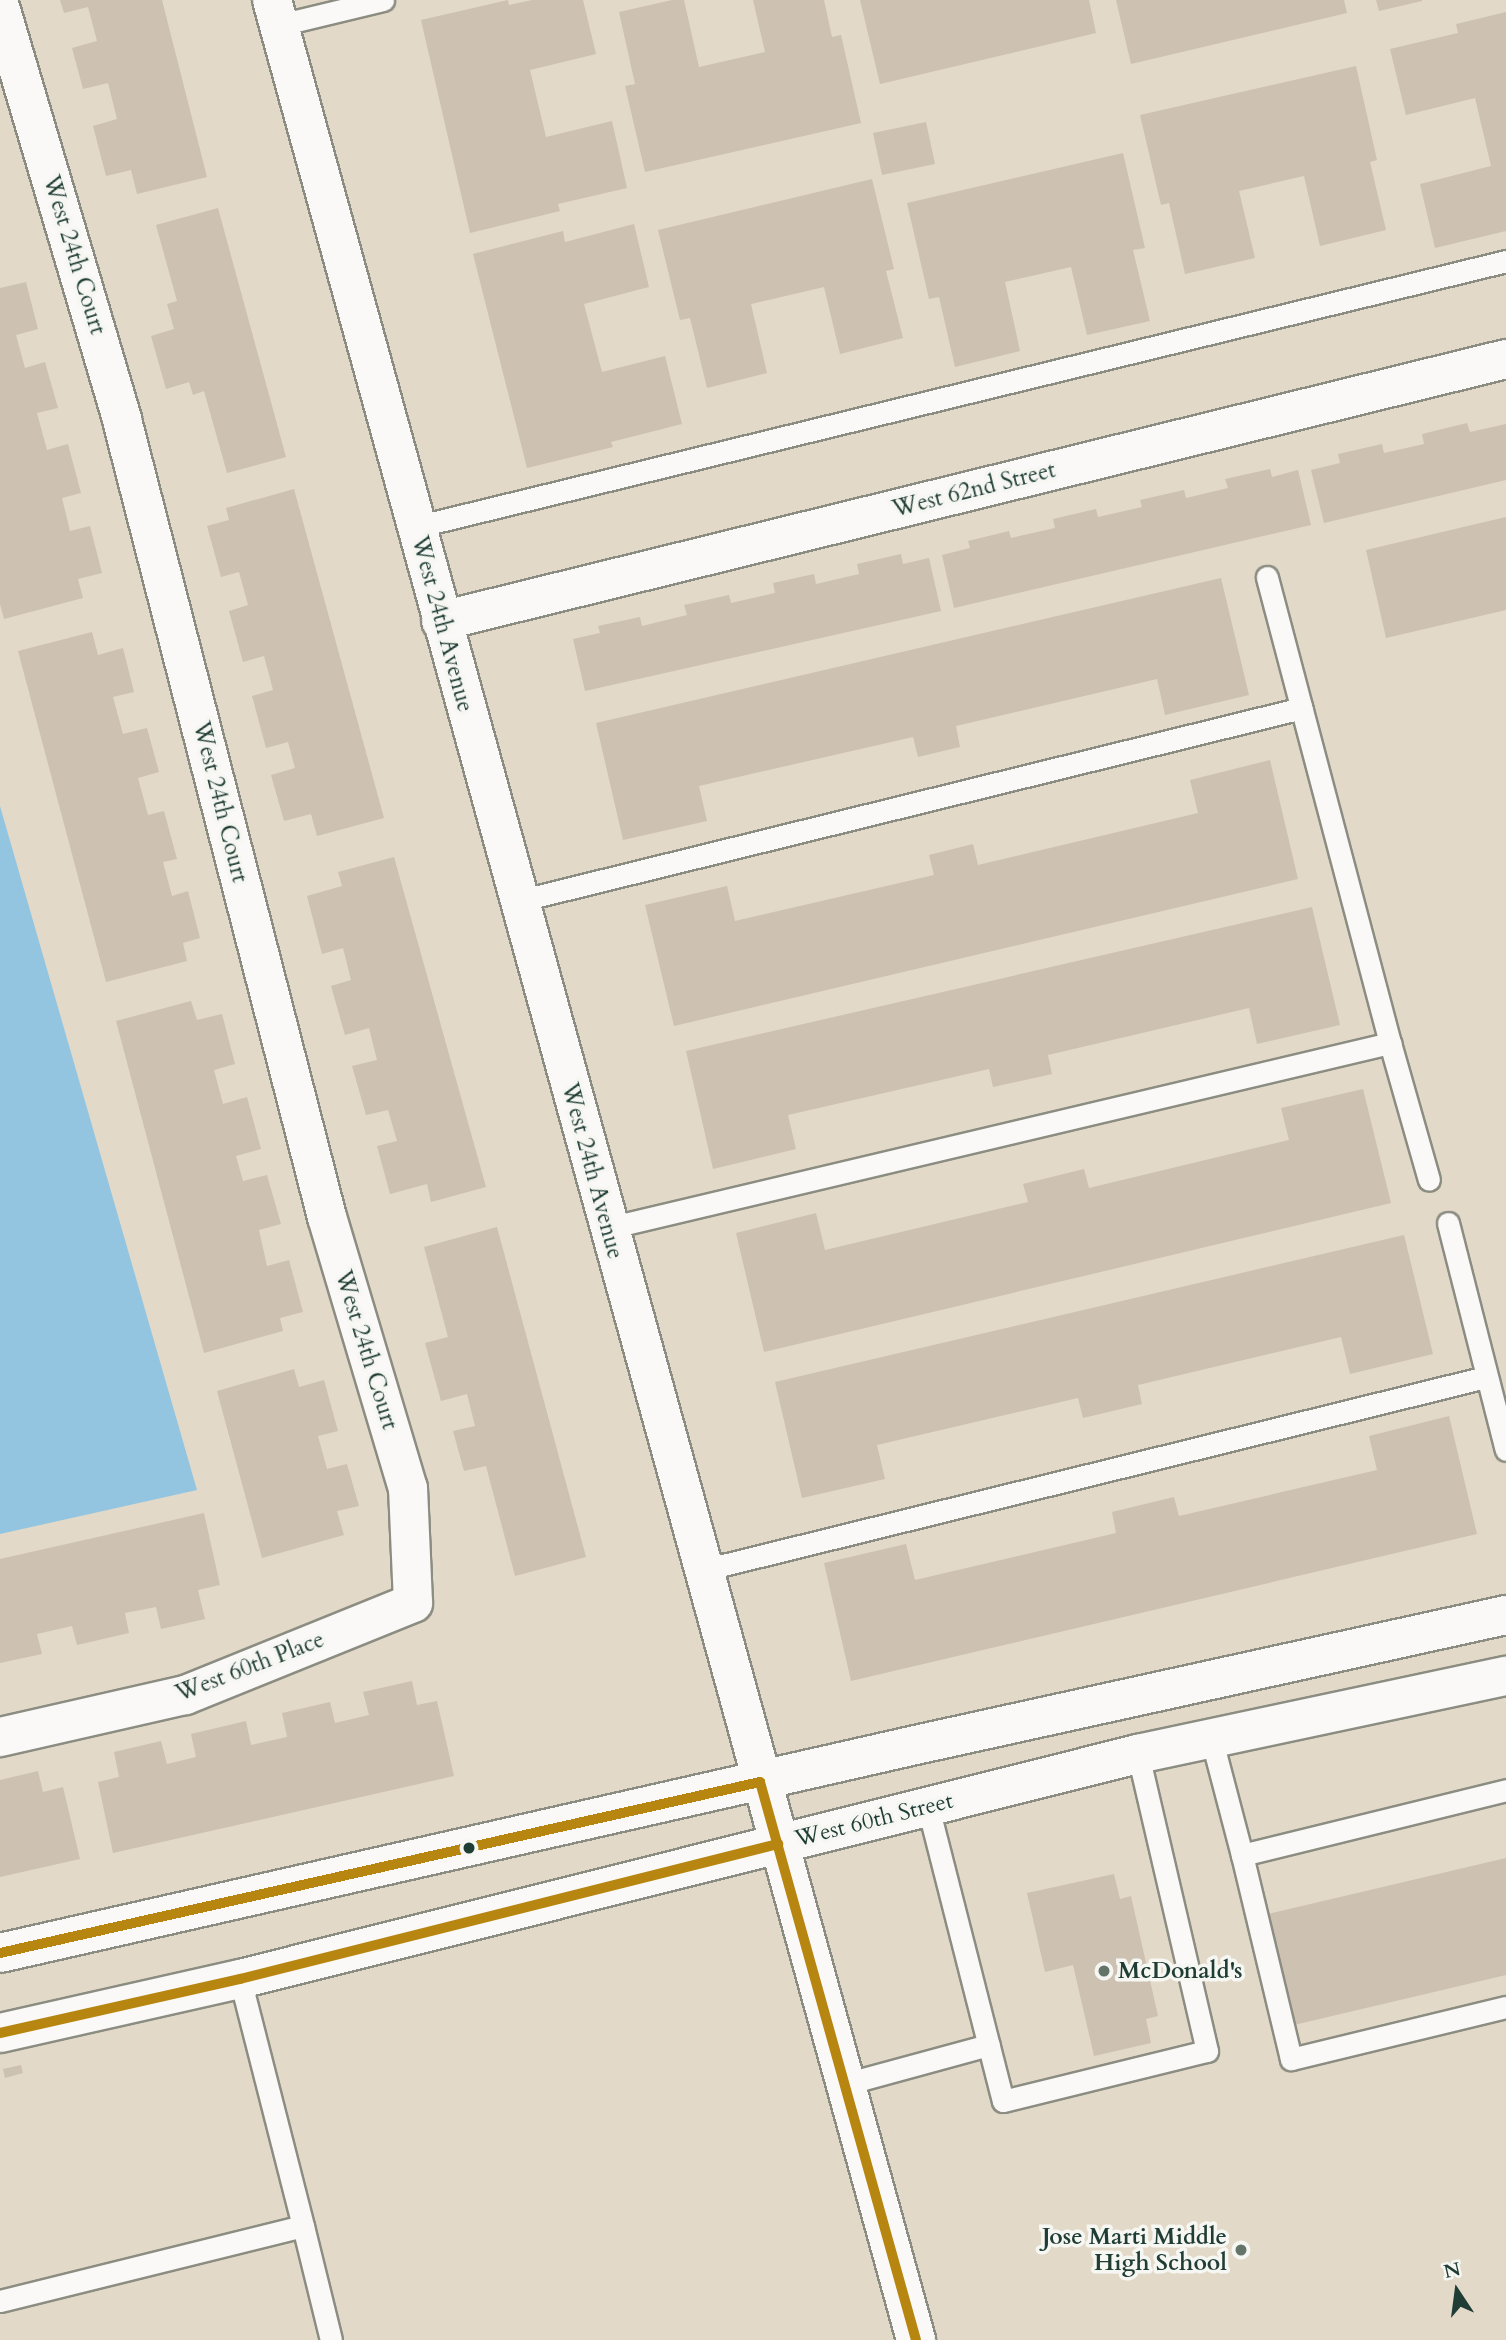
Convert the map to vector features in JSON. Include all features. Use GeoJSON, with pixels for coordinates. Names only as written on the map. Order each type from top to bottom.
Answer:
{"type":"FeatureCollection","features":[{"type":"Feature","properties":{"kind":"street","name":"West 24th Court"},"geometry":{"type":"LineString","coordinates":[[0,7],[122,420],[327,1217],[408,1488],[413,1603]]}},
{"type":"Feature","properties":{"kind":"street","name":"West 24th Avenue"},"geometry":{"type":"LineString","coordinates":[[275,13],[916,2340]]}},
{"type":"Feature","properties":{"kind":"street","name":"West 62nd Street"},"geometry":{"type":"LineString","coordinates":[[442,621],[1506,359]]}},
{"type":"Feature","properties":{"kind":"street","name":"West 60th Place"},"geometry":{"type":"LineString","coordinates":[[0,1737],[185,1695],[413,1603]]}},
{"type":"Feature","properties":{"kind":"street"},"geometry":{"type":"LineString","coordinates":[[0,1953],[1506,1615]]}},
{"type":"Feature","properties":{"kind":"street","name":"West 60th Street"},"geometry":{"type":"LineString","coordinates":[[0,2033],[240,1979],[1138,1754],[1506,1676]]}},
{"type":"Feature","properties":{"kind":"lane"},"geometry":{"type":"LineString","coordinates":[[275,13],[383,0]]}},
{"type":"Feature","properties":{"kind":"lane"},"geometry":{"type":"LineString","coordinates":[[415,527],[1506,261]]}},
{"type":"Feature","properties":{"kind":"lane"},"geometry":{"type":"LineString","coordinates":[[1267,577],[1390,1043],[1429,1180]]}},
{"type":"Feature","properties":{"kind":"lane"},"geometry":{"type":"LineString","coordinates":[[518,901],[1302,708]]}},
{"type":"Feature","properties":{"kind":"lane"},"geometry":{"type":"LineString","coordinates":[[608,1228],[1390,1043]]}},
{"type":"Feature","properties":{"kind":"lane"},"geometry":{"type":"LineString","coordinates":[[1448,1223],[1506,1450]]}},
{"type":"Feature","properties":{"kind":"lane"},"geometry":{"type":"LineString","coordinates":[[703,1570],[1486,1377]]}},
{"type":"Feature","properties":{"kind":"lane"},"geometry":{"type":"LineString","coordinates":[[1211,1737],[1291,2059],[1506,2007]]}},
{"type":"Feature","properties":{"kind":"lane"},"geometry":{"type":"LineString","coordinates":[[928,1807],[1003,2101],[1207,2050],[1138,1754]]}},
{"type":"Feature","properties":{"kind":"lane"},"geometry":{"type":"LineString","coordinates":[[1242,1855],[1506,1790]]}},
{"type":"Feature","properties":{"kind":"lane"},"geometry":{"type":"LineString","coordinates":[[240,1979],[331,2340]]}},
{"type":"Feature","properties":{"kind":"lane"},"geometry":{"type":"LineString","coordinates":[[845,2084],[989,2045]]}},
{"type":"Feature","properties":{"kind":"lane"},"geometry":{"type":"LineString","coordinates":[[0,2301],[303,2226]]}},
{"type":"Feature","properties":{"kind":"water"},"geometry":{"type":"Polygon","coordinates":[[[0,806],[197,1490],[0,1534],[0,806]]]}},
{"type":"Feature","properties":{"kind":"building"},"geometry":{"type":"Polygon","coordinates":[[[60,0],[162,0],[207,177],[137,194],[131,170],[106,176],[93,126],[117,119],[108,83],[83,89],[72,48],[97,41],[88,7],[64,13],[60,0]]]}},
{"type":"Feature","properties":{"kind":"building"},"geometry":{"type":"Polygon","coordinates":[[[508,0],[509,5],[532,0],[583,0],[596,54],[530,70],[546,137],[612,121],[627,188],[558,204],[560,211],[470,233],[421,20],[508,0]]]}},
{"type":"Feature","properties":{"kind":"building"},"geometry":{"type":"Polygon","coordinates":[[[672,0],[684,0],[699,67],[765,52],[753,0],[824,0],[832,37],[841,35],[861,123],[645,172],[625,86],[635,84],[619,12],[672,0]]]}},
{"type":"Feature","properties":{"kind":"building"},"geometry":{"type":"Polygon","coordinates":[[[860,0],[1089,0],[1096,33],[880,84],[860,0]]]}},
{"type":"Feature","properties":{"kind":"building"},"geometry":{"type":"Polygon","coordinates":[[[1116,0],[1344,0],[1347,13],[1131,64],[1116,0]]]}},
{"type":"Feature","properties":{"kind":"building"},"geometry":{"type":"Polygon","coordinates":[[[1376,0],[1422,0],[1422,1],[1379,11],[1376,0]]]}},
{"type":"Feature","properties":{"kind":"building"},"geometry":{"type":"Polygon","coordinates":[[[1506,12],[1506,231],[1435,248],[1420,184],[1491,166],[1475,98],[1406,115],[1390,49],[1458,33],[1456,24],[1506,12]]]}},
{"type":"Feature","properties":{"kind":"building"},"geometry":{"type":"Polygon","coordinates":[[[1356,66],[1377,160],[1370,162],[1386,230],[1320,246],[1304,176],[1239,191],[1255,258],[1185,274],[1169,203],[1161,205],[1140,115],[1356,66]]]}},
{"type":"Feature","properties":{"kind":"building"},"geometry":{"type":"Polygon","coordinates":[[[926,122],[935,164],[882,175],[873,133],[926,122]]]}},
{"type":"Feature","properties":{"kind":"building"},"geometry":{"type":"Polygon","coordinates":[[[1123,153],[1145,248],[1133,250],[1150,321],[1087,335],[1071,267],[1005,282],[1020,351],[955,367],[939,297],[929,299],[907,203],[1123,153]]]}},
{"type":"Feature","properties":{"kind":"building"},"geometry":{"type":"Polygon","coordinates":[[[872,179],[894,269],[886,271],[903,338],[840,354],[824,287],[751,304],[767,373],[707,388],[690,318],[680,320],[658,230],[872,179]]]}},
{"type":"Feature","properties":{"kind":"building"},"geometry":{"type":"Polygon","coordinates":[[[218,208],[286,457],[227,473],[204,391],[193,395],[189,382],[166,389],[151,336],[174,329],[167,304],[177,301],[156,225],[218,208]]]}},
{"type":"Feature","properties":{"kind":"building"},"geometry":{"type":"Polygon","coordinates":[[[634,224],[649,287],[584,304],[602,372],[665,356],[682,424],[611,442],[613,447],[527,468],[473,254],[563,231],[565,242],[634,224]]]}},
{"type":"Feature","properties":{"kind":"building"},"geometry":{"type":"Polygon","coordinates":[[[26,282],[38,329],[16,335],[25,368],[45,362],[58,408],[37,413],[47,450],[68,444],[81,493],[62,498],[70,531],[90,526],[102,573],[78,579],[83,598],[4,619],[0,604],[0,288],[26,282]]]}},
{"type":"Feature","properties":{"kind":"building"},"geometry":{"type":"Polygon","coordinates":[[[1467,423],[1470,432],[1506,424],[1506,480],[1324,523],[1311,470],[1340,463],[1338,454],[1382,444],[1384,453],[1424,444],[1422,434],[1467,423]]]}},
{"type":"Feature","properties":{"kind":"building"},"geometry":{"type":"Polygon","coordinates":[[[1270,469],[1272,477],[1298,470],[1311,525],[954,608],[942,555],[970,548],[968,541],[1009,531],[1011,538],[1055,528],[1053,519],[1096,509],[1098,517],[1142,507],[1140,500],[1184,490],[1186,498],[1228,488],[1225,479],[1270,469]]]}},
{"type":"Feature","properties":{"kind":"building"},"geometry":{"type":"Polygon","coordinates":[[[294,489],[384,818],[317,836],[311,814],[284,821],[271,775],[295,768],[288,742],[266,748],[252,696],[273,690],[264,656],[243,662],[229,611],[248,605],[239,572],[221,577],[207,526],[229,520],[226,508],[294,489]]]}},
{"type":"Feature","properties":{"kind":"building"},"geometry":{"type":"Polygon","coordinates":[[[1506,517],[1506,610],[1386,638],[1366,550],[1506,517]]]}},
{"type":"Feature","properties":{"kind":"building"},"geometry":{"type":"Polygon","coordinates":[[[901,554],[903,564],[929,558],[941,611],[585,691],[573,639],[600,633],[598,626],[640,617],[642,626],[687,615],[684,605],[729,595],[731,603],[775,593],[773,583],[814,574],[816,584],[859,574],[857,564],[901,554]]]}},
{"type":"Feature","properties":{"kind":"building"},"geometry":{"type":"Polygon","coordinates":[[[1221,578],[1249,695],[1165,715],[1157,679],[956,726],[960,747],[918,757],[913,737],[699,786],[707,821],[623,840],[596,723],[1221,578]]]}},
{"type":"Feature","properties":{"kind":"building"},"geometry":{"type":"Polygon","coordinates":[[[92,632],[98,655],[123,648],[134,692],[113,697],[123,734],[147,728],[159,772],[138,778],[148,815],[164,811],[177,859],[163,862],[172,896],[188,891],[200,938],[183,943],[187,961],[106,982],[18,651],[92,632]]]}},
{"type":"Feature","properties":{"kind":"building"},"geometry":{"type":"Polygon","coordinates":[[[1270,760],[1298,879],[674,1026],[645,905],[727,886],[735,921],[934,875],[929,855],[973,844],[978,865],[1198,813],[1190,780],[1270,760]]]}},
{"type":"Feature","properties":{"kind":"building"},"geometry":{"type":"Polygon","coordinates":[[[394,857],[486,1187],[431,1202],[427,1184],[390,1194],[377,1146],[397,1141],[388,1110],[366,1115],[352,1066],[377,1060],[369,1028],[345,1035],[331,986],[351,980],[343,948],[322,954],[307,896],[342,886],[338,872],[394,857]]]}},
{"type":"Feature","properties":{"kind":"building"},"geometry":{"type":"Polygon","coordinates":[[[1312,907],[1340,1025],[1257,1044],[1249,1008],[1048,1055],[1052,1074],[993,1087],[989,1069],[788,1115],[796,1149],[713,1169],[686,1051],[1312,907]]]}},
{"type":"Feature","properties":{"kind":"building"},"geometry":{"type":"Polygon","coordinates":[[[191,1001],[197,1020],[222,1014],[235,1064],[214,1070],[223,1104],[247,1097],[261,1149],[236,1156],[243,1181],[267,1175],[281,1224],[259,1230],[267,1266],[289,1260],[303,1312],[280,1318],[283,1331],[204,1353],[116,1021],[191,1001]]]}},
{"type":"Feature","properties":{"kind":"building"},"geometry":{"type":"Polygon","coordinates":[[[1363,1089],[1391,1203],[764,1352],[736,1233],[816,1213],[825,1250],[1028,1202],[1023,1184],[1084,1169],[1089,1188],[1289,1140],[1281,1108],[1363,1089]]]}},
{"type":"Feature","properties":{"kind":"building"},"geometry":{"type":"Polygon","coordinates":[[[497,1227],[586,1557],[515,1576],[486,1466],[464,1471],[453,1431],[475,1426],[467,1394],[441,1401],[425,1343],[448,1337],[424,1247],[497,1227]]]}},
{"type":"Feature","properties":{"kind":"building"},"geometry":{"type":"Polygon","coordinates":[[[1404,1235],[1433,1354],[1350,1374],[1341,1337],[1138,1385],[1142,1404],[1083,1418],[1078,1398],[877,1445],[885,1479],[802,1498],[775,1382],[1404,1235]]]}},
{"type":"Feature","properties":{"kind":"building"},"geometry":{"type":"Polygon","coordinates":[[[294,1369],[299,1387],[324,1380],[338,1431],[318,1436],[327,1469],[347,1464],[359,1506],[337,1511],[344,1535],[262,1558],[217,1391],[294,1369]]]}},
{"type":"Feature","properties":{"kind":"building"},"geometry":{"type":"Polygon","coordinates":[[[1449,1416],[1477,1534],[851,1681],[824,1563],[906,1544],[915,1580],[1116,1533],[1112,1512],[1174,1497],[1179,1516],[1377,1470],[1369,1436],[1449,1416]]]}},
{"type":"Feature","properties":{"kind":"building"},"geometry":{"type":"Polygon","coordinates":[[[204,1513],[220,1585],[198,1590],[205,1619],[161,1629],[156,1607],[125,1613],[129,1633],[77,1645],[72,1626],[37,1634],[42,1654],[0,1663],[0,1559],[204,1513]]]}},
{"type":"Feature","properties":{"kind":"building"},"geometry":{"type":"Polygon","coordinates":[[[412,1681],[417,1705],[437,1701],[454,1776],[113,1853],[98,1782],[119,1777],[114,1752],[161,1741],[167,1764],[196,1757],[191,1734],[246,1721],[251,1745],[287,1737],[282,1713],[330,1702],[335,1723],[369,1715],[363,1692],[412,1681]]]}},
{"type":"Feature","properties":{"kind":"building"},"geometry":{"type":"Polygon","coordinates":[[[38,1771],[43,1792],[63,1787],[80,1859],[0,1877],[0,1780],[38,1771]]]}},
{"type":"Feature","properties":{"kind":"building"},"geometry":{"type":"Polygon","coordinates":[[[1506,1858],[1506,1975],[1294,2025],[1268,1914],[1506,1858]]]}},
{"type":"Feature","properties":{"kind":"building"},"geometry":{"type":"Polygon","coordinates":[[[1114,1874],[1120,1899],[1131,1896],[1158,2016],[1146,2019],[1151,2043],[1094,2056],[1073,1965],[1045,1972],[1027,1893],[1114,1874]]]}},
{"type":"Feature","properties":{"kind":"building"},"geometry":{"type":"Polygon","coordinates":[[[21,2065],[23,2073],[5,2078],[3,2069],[21,2065]]]}},
{"type":"Feature","properties":{"kind":"transit line"},"geometry":{"type":"LineString","coordinates":[[0,1953],[760,1782],[916,2340]]}},
{"type":"Feature","properties":{"kind":"transit line"},"geometry":{"type":"LineString","coordinates":[[0,2033],[240,1979],[778,1844]]}},
{"type":"Feature","properties":{"kind":"place","name":"McDonald's"},"geometry":{"type":"Point","coordinates":[1104,1971]}},
{"type":"Feature","properties":{"kind":"place","name":"Jose Marti Middle High School"},"geometry":{"type":"Point","coordinates":[1241,2250]}}]}
